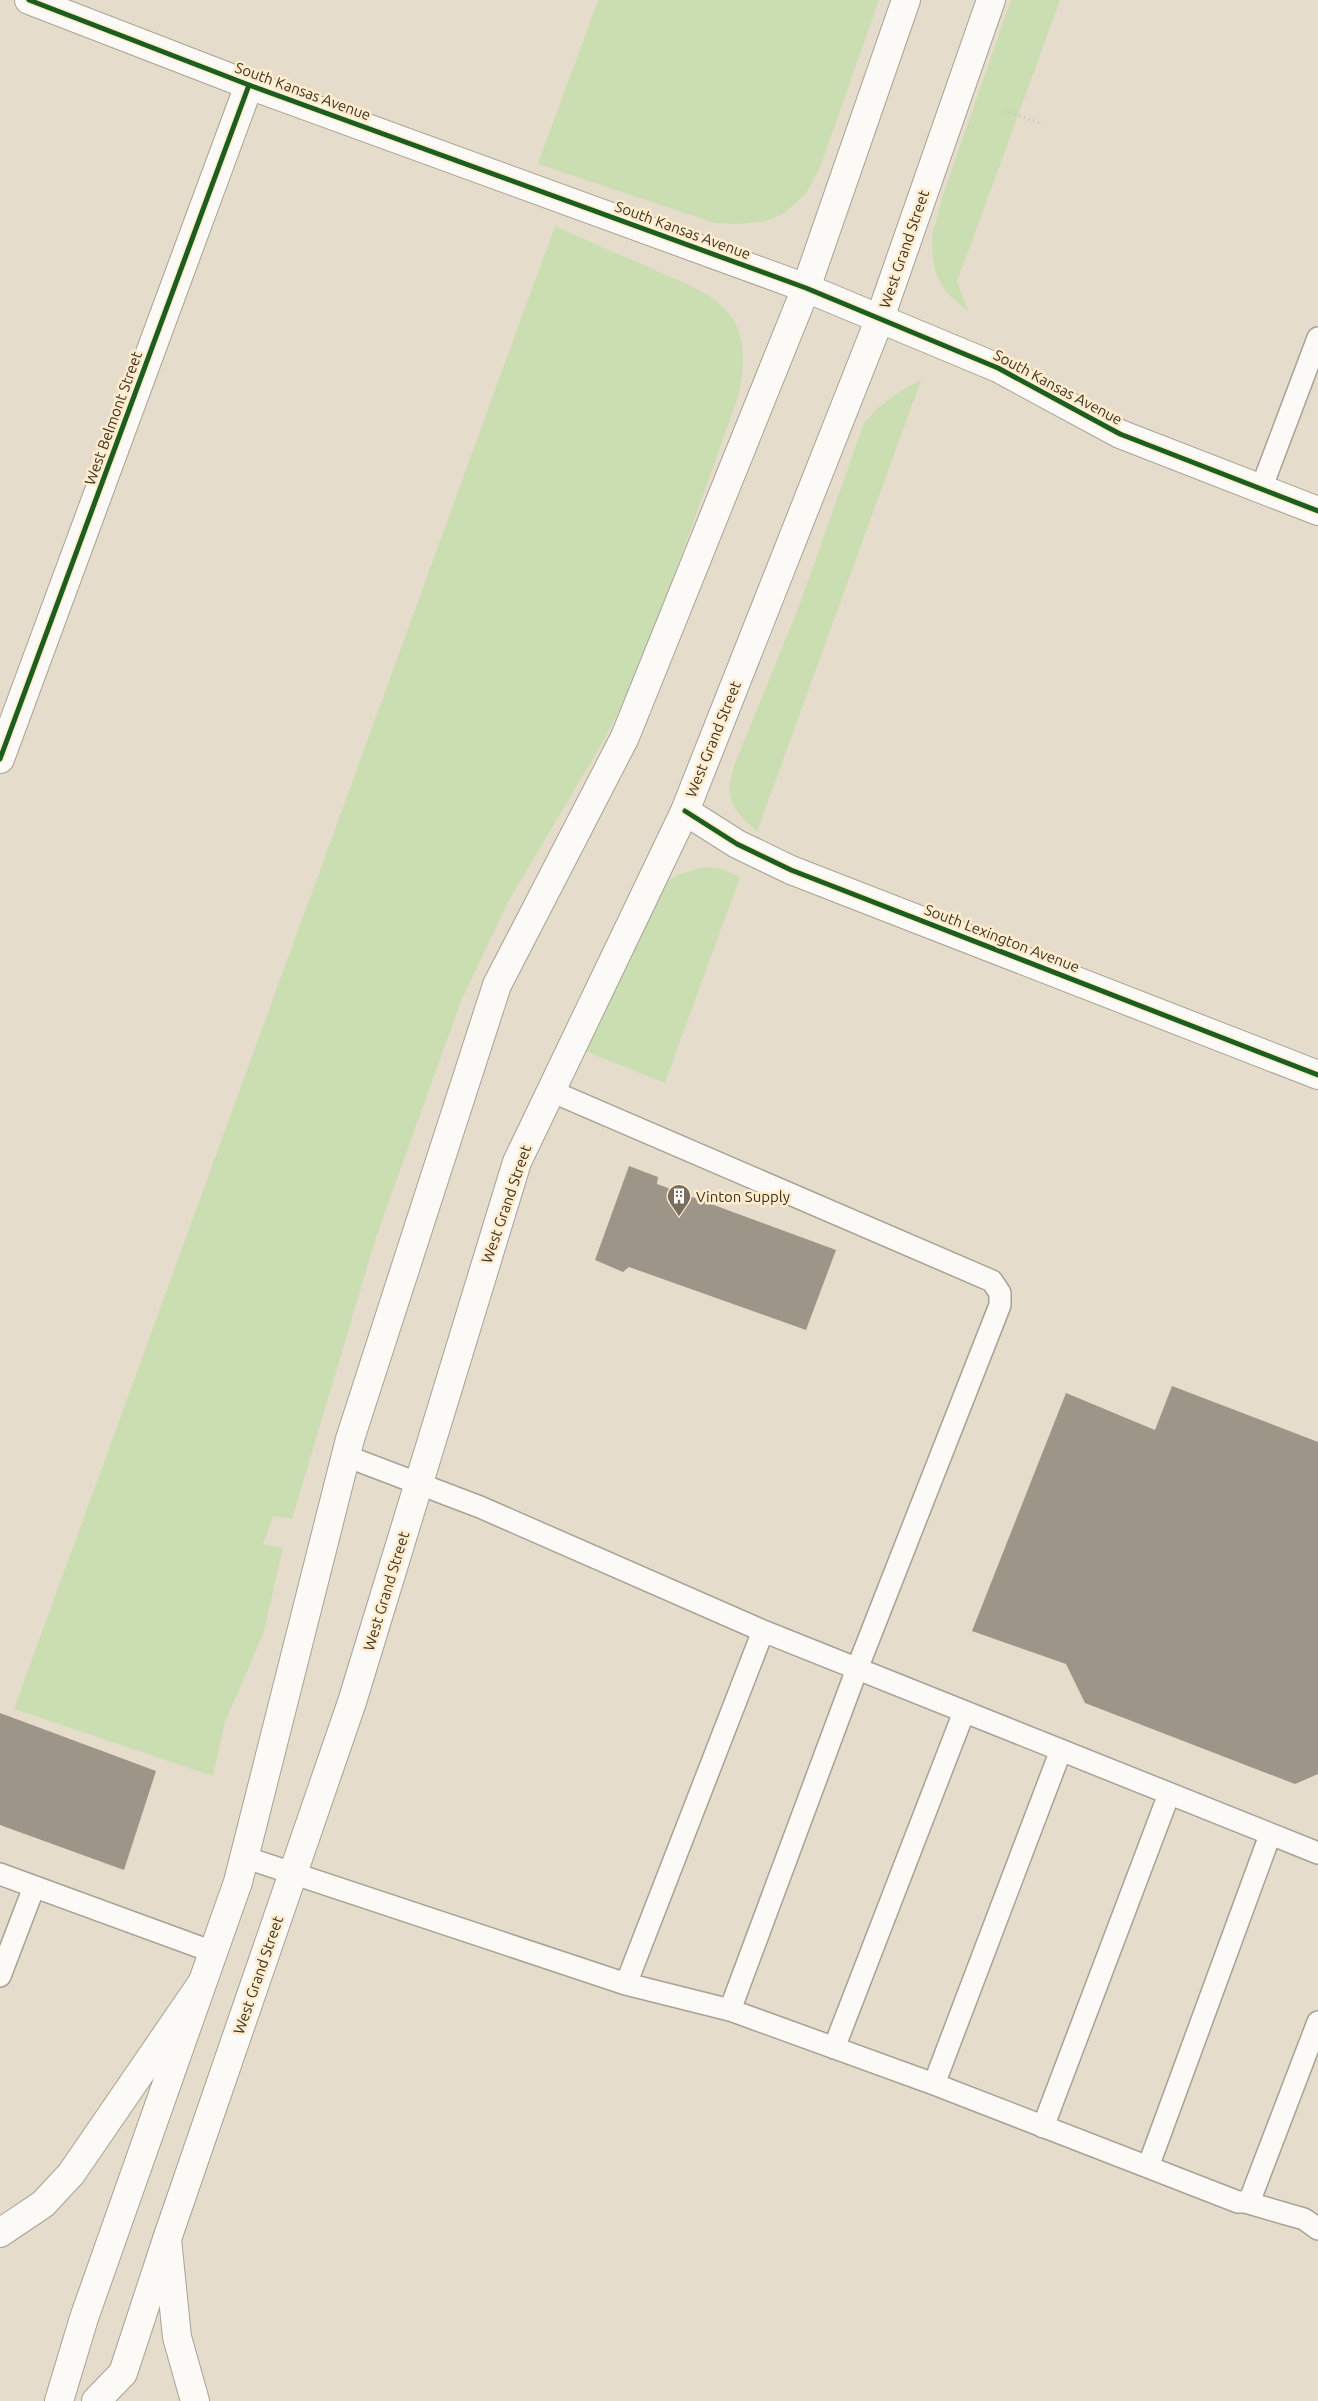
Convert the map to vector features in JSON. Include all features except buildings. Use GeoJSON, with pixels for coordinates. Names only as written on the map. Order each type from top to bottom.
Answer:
{"type":"FeatureCollection","features":[{"type":"Feature","properties":{"kind":"main road","name":"South Kansas Avenue"},"geometry":{"type":"LineString","coordinates":[[29,0],[249,85],[806,288],[998,368],[1120,434],[1318,511]]}},
{"type":"Feature","properties":{"kind":"main road"},"geometry":{"type":"LineString","coordinates":[[60,2401],[84,2318],[238,1882],[346,1456],[497,985],[625,737],[806,288],[906,0]]}},
{"type":"Feature","properties":{"kind":"main road","name":"West Grand Street"},"geometry":{"type":"LineString","coordinates":[[96,2401],[123,2373],[166,2239],[352,1702],[517,1162],[685,811],[880,318],[991,0]]}},
{"type":"Feature","properties":{"kind":"main road","name":"West Belmont Street"},"geometry":{"type":"LineString","coordinates":[[0,759],[249,85]]}},
{"type":"Feature","properties":{"kind":"main road","name":"South Lexington Avenue"},"geometry":{"type":"LineString","coordinates":[[685,811],[737,844],[791,870],[1318,1075]]}},
{"type":"Feature","properties":{"kind":"main road"},"geometry":{"type":"LineString","coordinates":[[0,2233],[43,2204],[70,2174],[202,1983]]}},
{"type":"Feature","properties":{"kind":"main road"},"geometry":{"type":"LineString","coordinates":[[166,2239],[177,2336],[195,2401]]}},
{"type":"Feature","properties":{"kind":"lane"},"geometry":{"type":"LineString","coordinates":[[1261,489],[1318,338]]}},
{"type":"Feature","properties":{"kind":"lane"},"geometry":{"type":"LineString","coordinates":[[551,1091],[992,1280],[1000,1293],[1000,1305],[857,1669],[730,2010]]}},
{"type":"Feature","properties":{"kind":"lane"},"geometry":{"type":"LineString","coordinates":[[346,1456],[480,1507],[763,1631],[1318,1853]]}},
{"type":"Feature","properties":{"kind":"lane"},"geometry":{"type":"LineString","coordinates":[[626,1984],[763,1631]]}},
{"type":"Feature","properties":{"kind":"lane"},"geometry":{"type":"LineString","coordinates":[[834,2048],[964,1712]]}},
{"type":"Feature","properties":{"kind":"lane"},"geometry":{"type":"LineString","coordinates":[[934,2084],[1061,1750]]}},
{"type":"Feature","properties":{"kind":"lane"},"geometry":{"type":"LineString","coordinates":[[1043,2127],[1169,1794]]}},
{"type":"Feature","properties":{"kind":"lane"},"geometry":{"type":"LineString","coordinates":[[1148,2168],[1270,1835]]}},
{"type":"Feature","properties":{"kind":"lane"},"geometry":{"type":"LineString","coordinates":[[244,1857],[626,1984],[730,2010],[934,2084],[1238,2202],[1245,2202],[1304,2219],[1318,2229]]}},
{"type":"Feature","properties":{"kind":"lane"},"geometry":{"type":"LineString","coordinates":[[0,1874],[213,1952]]}},
{"type":"Feature","properties":{"kind":"lane"},"geometry":{"type":"LineString","coordinates":[[0,1976],[34,1887]]}},
{"type":"Feature","properties":{"kind":"lane"},"geometry":{"type":"LineString","coordinates":[[1245,2202],[1251,2197],[1318,2022]]}},
{"type":"Feature","properties":{"kind":"path"},"geometry":{"type":"LineString","coordinates":[[1005,111],[1043,124]]}},
{"type":"Feature","properties":{"kind":"green space"},"geometry":{"type":"Polygon","coordinates":[[[598,0],[879,0],[819,170],[805,195],[783,214],[763,222],[715,223],[538,164],[598,0]]]}},
{"type":"Feature","properties":{"kind":"green space"},"geometry":{"type":"Polygon","coordinates":[[[1011,0],[1060,0],[957,282],[969,312],[946,292],[937,276],[933,260],[932,237],[943,195],[1011,0]]]}},
{"type":"Feature","properties":{"kind":"green space"},"geometry":{"type":"Polygon","coordinates":[[[555,226],[691,286],[710,296],[726,310],[738,329],[741,341],[743,364],[738,397],[650,643],[630,690],[604,740],[508,902],[461,1001],[377,1234],[292,1519],[273,1516],[263,1544],[283,1548],[263,1634],[225,1722],[213,1776],[14,1709],[555,226]]]}},
{"type":"Feature","properties":{"kind":"green space"},"geometry":{"type":"Polygon","coordinates":[[[921,380],[757,832],[741,816],[732,803],[730,788],[734,766],[800,604],[864,423],[890,398],[921,380]]]}},
{"type":"Feature","properties":{"kind":"green space"},"geometry":{"type":"Polygon","coordinates":[[[705,867],[722,869],[740,877],[665,1083],[585,1051],[588,1035],[663,886],[676,875],[705,867]]]}},
{"type":"Feature","properties":{"kind":"cycle path"},"geometry":{"type":"LineString","coordinates":[[29,0],[249,85],[806,288],[998,368],[1120,434],[1318,511]]}},
{"type":"Feature","properties":{"kind":"cycle path"},"geometry":{"type":"LineString","coordinates":[[0,759],[249,85]]}},
{"type":"Feature","properties":{"kind":"cycle path"},"geometry":{"type":"LineString","coordinates":[[685,811],[737,844],[791,870],[1318,1075]]}},
{"type":"Feature","properties":{"kind":"place","name":"Vinton Supply"},"geometry":{"type":"Point","coordinates":[679,1217]}}]}
